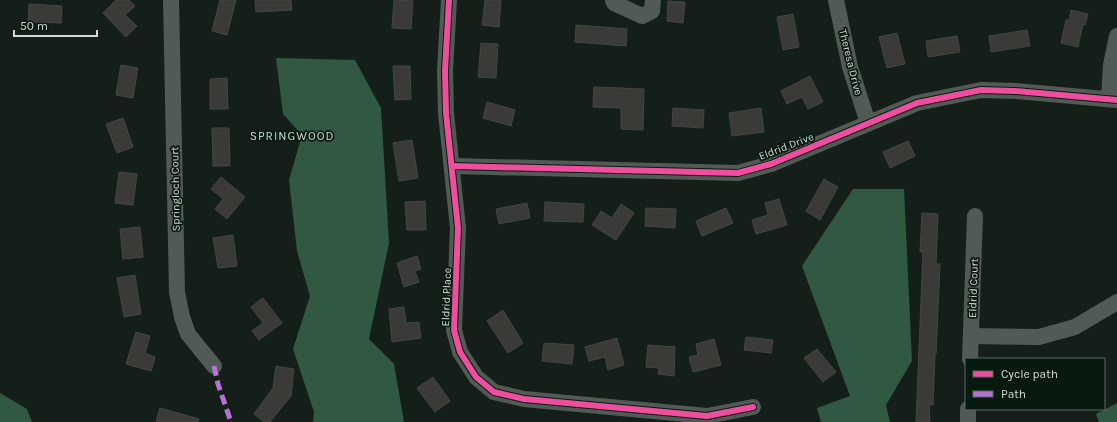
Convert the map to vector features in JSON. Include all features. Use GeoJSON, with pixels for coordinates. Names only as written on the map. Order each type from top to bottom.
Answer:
{"type":"FeatureCollection","features":[{"type":"Feature","properties":{"kind":"street","name":"Springloch Court"},"geometry":{"type":"LineString","coordinates":[[171,0],[177,292],[182,317],[188,334],[214,366]]}},
{"type":"Feature","properties":{"kind":"street","name":"Eldrid Place"},"geometry":{"type":"LineString","coordinates":[[449,0],[445,71],[446,113],[453,166],[458,228],[454,330],[460,352],[476,377],[494,392],[524,399],[707,416],[753,407]]}},
{"type":"Feature","properties":{"kind":"street"},"geometry":{"type":"LineString","coordinates":[[613,0],[614,3],[642,16],[652,11],[652,0]]}},
{"type":"Feature","properties":{"kind":"street","name":"Theresa Drive"},"geometry":{"type":"LineString","coordinates":[[836,0],[850,67],[868,123]]}},
{"type":"Feature","properties":{"kind":"street"},"geometry":{"type":"LineString","coordinates":[[1113,100],[1111,65],[1117,36]]}},
{"type":"Feature","properties":{"kind":"street","name":"Eldrid Drive"},"geometry":{"type":"LineString","coordinates":[[453,166],[738,173],[771,164],[917,103],[981,90],[1015,91],[1113,100]]}},
{"type":"Feature","properties":{"kind":"street","name":"Eldrid Court"},"geometry":{"type":"LineString","coordinates":[[970,358],[975,216]]}},
{"type":"Feature","properties":{"kind":"street"},"geometry":{"type":"LineString","coordinates":[[971,336],[1039,337],[1075,327],[1117,302]]}},
{"type":"Feature","properties":{"kind":"street"},"geometry":{"type":"LineString","coordinates":[[968,410],[968,422]]}},
{"type":"Feature","properties":{"kind":"green space"},"geometry":{"type":"Polygon","coordinates":[[[276,58],[355,60],[381,108],[389,243],[369,339],[394,364],[404,422],[313,422],[314,412],[293,349],[310,296],[297,251],[289,180],[302,135],[283,114],[276,58]]]}},
{"type":"Feature","properties":{"kind":"green space"},"geometry":{"type":"Polygon","coordinates":[[[853,189],[904,189],[912,361],[886,405],[890,422],[821,422],[817,408],[850,396],[802,266],[853,189]]]}},
{"type":"Feature","properties":{"kind":"green space"},"geometry":{"type":"Polygon","coordinates":[[[0,393],[27,409],[32,422],[0,422],[0,393]]]}},
{"type":"Feature","properties":{"kind":"green space"},"geometry":{"type":"Polygon","coordinates":[[[1117,403],[1117,422],[1099,422],[1096,414],[1117,403]]]}},
{"type":"Feature","properties":{"kind":"building"},"geometry":{"type":"Polygon","coordinates":[[[116,0],[129,0],[135,6],[125,15],[137,26],[126,37],[103,13],[116,0]]]}},
{"type":"Feature","properties":{"kind":"building"},"geometry":{"type":"Polygon","coordinates":[[[220,0],[236,0],[227,35],[212,31],[220,0]]]}},
{"type":"Feature","properties":{"kind":"building"},"geometry":{"type":"Polygon","coordinates":[[[255,0],[291,0],[292,10],[256,12],[255,0]]]}},
{"type":"Feature","properties":{"kind":"building"},"geometry":{"type":"Polygon","coordinates":[[[394,0],[413,1],[411,29],[392,28],[394,0]]]}},
{"type":"Feature","properties":{"kind":"building"},"geometry":{"type":"Polygon","coordinates":[[[485,0],[501,0],[499,27],[482,25],[485,0]]]}},
{"type":"Feature","properties":{"kind":"building"},"geometry":{"type":"Polygon","coordinates":[[[668,1],[685,2],[683,23],[667,21],[668,1]]]}},
{"type":"Feature","properties":{"kind":"building"},"geometry":{"type":"Polygon","coordinates":[[[29,4],[62,6],[61,23],[28,22],[29,4]]]}},
{"type":"Feature","properties":{"kind":"building"},"geometry":{"type":"Polygon","coordinates":[[[1071,10],[1088,14],[1085,25],[1083,24],[1078,47],[1061,43],[1066,20],[1069,20],[1071,10]]]}},
{"type":"Feature","properties":{"kind":"building"},"geometry":{"type":"Polygon","coordinates":[[[793,14],[799,47],[783,50],[777,17],[793,14]]]}},
{"type":"Feature","properties":{"kind":"building"},"geometry":{"type":"Polygon","coordinates":[[[576,25],[627,29],[626,46],[575,42],[576,25]]]}},
{"type":"Feature","properties":{"kind":"building"},"geometry":{"type":"Polygon","coordinates":[[[1027,30],[1030,46],[991,52],[989,36],[1027,30]]]}},
{"type":"Feature","properties":{"kind":"building"},"geometry":{"type":"Polygon","coordinates":[[[897,33],[905,64],[887,68],[879,37],[897,33]]]}},
{"type":"Feature","properties":{"kind":"building"},"geometry":{"type":"Polygon","coordinates":[[[957,36],[960,52],[928,57],[926,41],[957,36]]]}},
{"type":"Feature","properties":{"kind":"building"},"geometry":{"type":"Polygon","coordinates":[[[481,43],[498,44],[496,78],[478,77],[481,43]]]}},
{"type":"Feature","properties":{"kind":"building"},"geometry":{"type":"Polygon","coordinates":[[[121,65],[138,68],[133,98],[116,95],[121,65]]]}},
{"type":"Feature","properties":{"kind":"building"},"geometry":{"type":"Polygon","coordinates":[[[393,66],[410,66],[411,99],[395,100],[393,66]]]}},
{"type":"Feature","properties":{"kind":"building"},"geometry":{"type":"Polygon","coordinates":[[[810,76],[823,102],[808,109],[802,97],[787,104],[781,91],[810,76]]]}},
{"type":"Feature","properties":{"kind":"building"},"geometry":{"type":"Polygon","coordinates":[[[227,78],[228,109],[210,109],[210,79],[227,78]]]}},
{"type":"Feature","properties":{"kind":"building"},"geometry":{"type":"Polygon","coordinates":[[[594,87],[644,89],[643,130],[621,129],[621,108],[593,107],[594,87]]]}},
{"type":"Feature","properties":{"kind":"building"},"geometry":{"type":"Polygon","coordinates":[[[487,102],[515,110],[511,126],[483,118],[487,102]]]}},
{"type":"Feature","properties":{"kind":"building"},"geometry":{"type":"Polygon","coordinates":[[[673,108],[704,110],[703,128],[672,126],[673,108]]]}},
{"type":"Feature","properties":{"kind":"building"},"geometry":{"type":"Polygon","coordinates":[[[761,108],[764,132],[732,136],[729,113],[761,108]]]}},
{"type":"Feature","properties":{"kind":"building"},"geometry":{"type":"Polygon","coordinates":[[[123,118],[133,147],[117,153],[106,124],[123,118]]]}},
{"type":"Feature","properties":{"kind":"building"},"geometry":{"type":"Polygon","coordinates":[[[212,128],[229,128],[230,166],[213,166],[212,128]]]}},
{"type":"Feature","properties":{"kind":"building"},"geometry":{"type":"Polygon","coordinates":[[[412,140],[418,178],[399,181],[393,143],[412,140]]]}},
{"type":"Feature","properties":{"kind":"building"},"geometry":{"type":"Polygon","coordinates":[[[908,141],[915,156],[890,168],[883,152],[908,141]]]}},
{"type":"Feature","properties":{"kind":"building"},"geometry":{"type":"Polygon","coordinates":[[[119,172],[137,174],[133,205],[115,203],[119,172]]]}},
{"type":"Feature","properties":{"kind":"building"},"geometry":{"type":"Polygon","coordinates":[[[221,177],[245,197],[227,219],[215,209],[223,199],[211,189],[221,177]]]}},
{"type":"Feature","properties":{"kind":"building"},"geometry":{"type":"Polygon","coordinates":[[[824,179],[838,187],[820,220],[806,211],[824,179]]]}},
{"type":"Feature","properties":{"kind":"building"},"geometry":{"type":"Polygon","coordinates":[[[779,199],[787,225],[756,234],[752,220],[768,215],[765,203],[779,199]]]}},
{"type":"Feature","properties":{"kind":"building"},"geometry":{"type":"Polygon","coordinates":[[[425,201],[426,230],[407,230],[405,202],[425,201]]]}},
{"type":"Feature","properties":{"kind":"building"},"geometry":{"type":"Polygon","coordinates":[[[545,202],[584,204],[583,222],[544,221],[545,202]]]}},
{"type":"Feature","properties":{"kind":"building"},"geometry":{"type":"Polygon","coordinates":[[[527,203],[530,218],[499,224],[496,209],[527,203]]]}},
{"type":"Feature","properties":{"kind":"building"},"geometry":{"type":"Polygon","coordinates":[[[621,204],[634,213],[616,240],[592,225],[601,211],[612,218],[621,204]]]}},
{"type":"Feature","properties":{"kind":"building"},"geometry":{"type":"Polygon","coordinates":[[[646,208],[676,209],[675,228],[645,226],[646,208]]]}},
{"type":"Feature","properties":{"kind":"building"},"geometry":{"type":"Polygon","coordinates":[[[726,208],[733,223],[702,236],[696,221],[726,208]]]}},
{"type":"Feature","properties":{"kind":"building"},"geometry":{"type":"Polygon","coordinates":[[[922,213],[938,214],[936,264],[940,264],[933,405],[929,405],[930,422],[916,422],[923,252],[920,252],[922,213]]]}},
{"type":"Feature","properties":{"kind":"building"},"geometry":{"type":"Polygon","coordinates":[[[140,227],[143,257],[123,259],[120,229],[140,227]]]}},
{"type":"Feature","properties":{"kind":"building"},"geometry":{"type":"Polygon","coordinates":[[[233,235],[237,266],[218,268],[213,238],[233,235]]]}},
{"type":"Feature","properties":{"kind":"building"},"geometry":{"type":"Polygon","coordinates":[[[417,256],[421,269],[415,271],[419,282],[404,287],[397,263],[417,256]]]}},
{"type":"Feature","properties":{"kind":"building"},"geometry":{"type":"Polygon","coordinates":[[[135,275],[141,314],[124,317],[117,278],[135,275]]]}},
{"type":"Feature","properties":{"kind":"building"},"geometry":{"type":"Polygon","coordinates":[[[263,298],[282,323],[259,340],[252,331],[263,323],[251,307],[263,298]]]}},
{"type":"Feature","properties":{"kind":"building"},"geometry":{"type":"Polygon","coordinates":[[[404,307],[406,323],[419,322],[421,338],[392,342],[389,309],[404,307]]]}},
{"type":"Feature","properties":{"kind":"building"},"geometry":{"type":"Polygon","coordinates":[[[503,310],[523,343],[508,353],[487,321],[503,310]]]}},
{"type":"Feature","properties":{"kind":"building"},"geometry":{"type":"Polygon","coordinates":[[[136,332],[150,336],[145,353],[155,357],[151,371],[126,364],[136,332]]]}},
{"type":"Feature","properties":{"kind":"building"},"geometry":{"type":"Polygon","coordinates":[[[746,337],[773,340],[771,353],[744,350],[746,337]]]}},
{"type":"Feature","properties":{"kind":"building"},"geometry":{"type":"Polygon","coordinates":[[[617,338],[624,365],[608,370],[605,357],[589,361],[585,347],[617,338]]]}},
{"type":"Feature","properties":{"kind":"building"},"geometry":{"type":"Polygon","coordinates":[[[714,339],[721,365],[693,372],[689,357],[698,355],[696,344],[714,339]]]}},
{"type":"Feature","properties":{"kind":"building"},"geometry":{"type":"Polygon","coordinates":[[[544,343],[574,345],[572,364],[542,361],[544,343]]]}},
{"type":"Feature","properties":{"kind":"building"},"geometry":{"type":"Polygon","coordinates":[[[648,345],[675,347],[674,376],[658,374],[659,368],[646,367],[648,345]]]}},
{"type":"Feature","properties":{"kind":"building"},"geometry":{"type":"Polygon","coordinates":[[[817,349],[836,372],[823,382],[804,358],[817,349]]]}},
{"type":"Feature","properties":{"kind":"building"},"geometry":{"type":"Polygon","coordinates":[[[276,366],[294,369],[291,396],[270,422],[264,422],[254,414],[273,388],[276,366]]]}},
{"type":"Feature","properties":{"kind":"building"},"geometry":{"type":"Polygon","coordinates":[[[433,377],[450,401],[435,412],[417,388],[433,377]]]}},
{"type":"Feature","properties":{"kind":"building"},"geometry":{"type":"Polygon","coordinates":[[[160,408],[199,419],[198,422],[156,422],[160,408]]]}},
{"type":"Feature","properties":{"kind":"marked path"},"geometry":{"type":"LineString","coordinates":[[214,366],[218,384],[231,422]]}},
{"type":"Feature","properties":{"kind":"cycle path"},"geometry":{"type":"LineString","coordinates":[[449,0],[445,71],[446,113],[458,228],[454,330],[460,352],[476,377],[494,392],[524,399],[707,416],[753,407]]}},
{"type":"Feature","properties":{"kind":"cycle path"},"geometry":{"type":"LineString","coordinates":[[453,166],[738,173],[771,164],[917,103],[981,90],[1015,91],[1117,100]]}},
{"type":"Feature","properties":{"kind":"district","name":"SPRINGWOOD"},"geometry":{"type":"Point","coordinates":[292,136]}}]}
